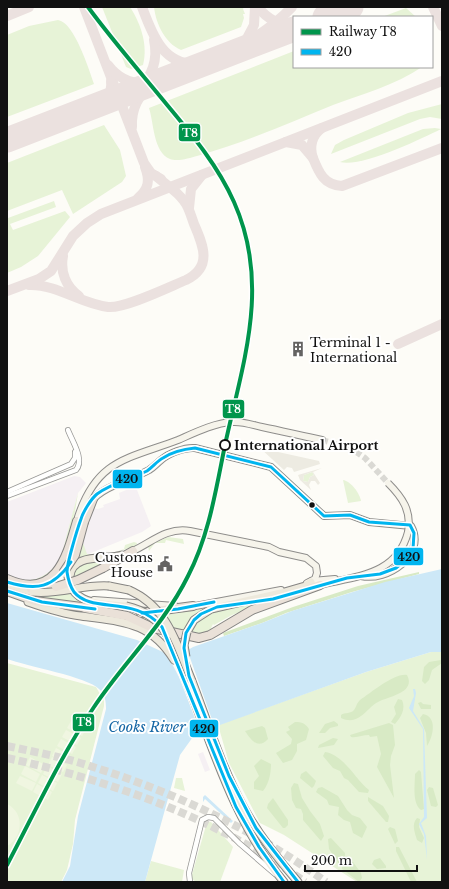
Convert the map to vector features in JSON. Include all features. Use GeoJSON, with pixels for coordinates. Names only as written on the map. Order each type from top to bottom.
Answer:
{"type":"FeatureCollection","features":[{"type":"Feature","properties":{"kind":"highway"},"geometry":{"type":"LineString","coordinates":[[7,579],[18,583],[30,584],[50,578],[63,564],[74,531],[94,497]]}},
{"type":"Feature","properties":{"kind":"highway"},"geometry":{"type":"LineString","coordinates":[[25,588],[38,588],[47,585],[65,572],[75,555],[80,520]]}},
{"type":"Feature","properties":{"kind":"highway"},"geometry":{"type":"LineString","coordinates":[[7,584],[34,591],[66,585],[103,568],[133,551]]}},
{"type":"Feature","properties":{"kind":"highway"},"geometry":{"type":"LineString","coordinates":[[85,608],[127,616],[153,628],[199,638],[210,635],[252,610],[320,585]]}},
{"type":"Feature","properties":{"kind":"highway"},"geometry":{"type":"LineString","coordinates":[[7,592],[42,602],[135,613],[193,606]]}},
{"type":"Feature","properties":{"kind":"main road"},"geometry":{"type":"LineString","coordinates":[[74,531],[65,572],[75,593],[91,603],[126,606],[145,612],[162,626],[189,682]]}},
{"type":"Feature","properties":{"kind":"main road"},"geometry":{"type":"LineString","coordinates":[[75,593],[70,575],[72,569],[77,563],[114,557],[133,551]]}},
{"type":"Feature","properties":{"kind":"main road"},"geometry":{"type":"LineString","coordinates":[[189,682],[185,651],[186,632],[194,620],[203,613],[216,608],[281,593],[305,586],[312,582]]}},
{"type":"Feature","properties":{"kind":"main road"},"geometry":{"type":"LineString","coordinates":[[7,584],[34,591],[50,592],[102,585],[122,588],[135,593],[152,604],[172,630],[189,682],[215,749],[230,794],[248,830],[283,880]]}},
{"type":"Feature","properties":{"kind":"main road"},"geometry":{"type":"LineString","coordinates":[[240,602],[266,600],[320,585]]}},
{"type":"Feature","properties":{"kind":"main road"},"geometry":{"type":"LineString","coordinates":[[7,592],[45,608],[74,615],[130,624],[148,632],[167,649],[189,682]]}},
{"type":"Feature","properties":{"kind":"main road"},"geometry":{"type":"LineString","coordinates":[[215,749],[245,810],[263,838],[298,882]]}},
{"type":"Feature","properties":{"kind":"street"},"geometry":{"type":"LineString","coordinates":[[80,520],[81,508],[87,495],[107,470],[125,458],[223,423],[239,422],[322,440]]}},
{"type":"Feature","properties":{"kind":"street"},"geometry":{"type":"LineString","coordinates":[[7,496],[76,470],[80,461],[68,430]]}},
{"type":"Feature","properties":{"kind":"street"},"geometry":{"type":"LineString","coordinates":[[75,593],[92,600],[193,606],[312,582],[370,576],[390,571],[407,560],[412,554],[414,546],[414,533],[412,526],[370,522],[350,516],[323,516],[271,467],[192,447],[168,455],[148,470],[106,488],[94,497]]}},
{"type":"Feature","properties":{"kind":"street"},"geometry":{"type":"LineString","coordinates":[[7,492],[71,464],[75,458],[74,448]]}},
{"type":"Feature","properties":{"kind":"street"},"geometry":{"type":"LineString","coordinates":[[361,576],[389,564],[402,549],[408,532],[409,520],[405,503],[388,483]]}},
{"type":"Feature","properties":{"kind":"street"},"geometry":{"type":"LineString","coordinates":[[133,551],[169,531],[184,530],[269,548],[279,552],[306,558],[313,562],[317,567],[317,576],[312,582]]}},
{"type":"Feature","properties":{"kind":"street"},"geometry":{"type":"LineString","coordinates":[[320,585],[348,578]]}},
{"type":"Feature","properties":{"kind":"street"},"geometry":{"type":"LineString","coordinates":[[190,882],[189,873],[204,818],[214,818],[239,843],[283,880]]}},
{"type":"Feature","properties":{"kind":"shaded area"},"geometry":{"type":"Polygon","coordinates":[[[260,448],[319,461],[320,464],[294,472],[292,468],[287,467],[284,470],[260,448]]]}},
{"type":"Feature","properties":{"kind":"shaded area"},"geometry":{"type":"Polygon","coordinates":[[[322,468],[313,472],[320,483],[318,485],[315,481],[311,481],[309,485],[311,490],[300,480],[298,475],[322,468]],[[312,472],[304,475],[303,481],[308,482],[310,477],[314,475],[312,472]]]}},
{"type":"Feature","properties":{"kind":"shaded area"},"geometry":{"type":"Polygon","coordinates":[[[74,476],[80,477],[86,483],[78,493],[61,558],[52,570],[43,577],[32,580],[13,579],[7,575],[7,502],[74,476]]]}},
{"type":"Feature","properties":{"kind":"shaded area"},"geometry":{"type":"Polygon","coordinates":[[[131,488],[137,490],[151,526],[142,532],[86,555],[81,540],[93,508],[98,509],[104,507],[103,505],[120,499],[119,493],[131,488]]]}},
{"type":"Feature","properties":{"kind":"shaded area"},"geometry":{"type":"Polygon","coordinates":[[[203,752],[210,770],[205,772],[198,754],[203,752]]]}},
{"type":"Feature","properties":{"kind":"green space"},"geometry":{"type":"Polygon","coordinates":[[[102,7],[130,7],[137,20],[144,42],[145,50],[143,65],[131,69],[126,67],[102,7]]]}},
{"type":"Feature","properties":{"kind":"green space"},"geometry":{"type":"Polygon","coordinates":[[[154,7],[244,7],[243,9],[245,14],[243,14],[244,18],[241,27],[181,50],[170,43],[162,32],[154,7]]]}},
{"type":"Feature","properties":{"kind":"green space"},"geometry":{"type":"Polygon","coordinates":[[[406,8],[415,16],[385,16],[406,8]]]}},
{"type":"Feature","properties":{"kind":"green space"},"geometry":{"type":"Polygon","coordinates":[[[58,20],[70,29],[75,37],[85,58],[94,84],[7,117],[7,35],[29,26],[58,20]]]}},
{"type":"Feature","properties":{"kind":"green space"},"geometry":{"type":"Polygon","coordinates":[[[293,51],[293,68],[420,68],[390,84],[333,105],[283,126],[215,151],[187,159],[170,159],[160,150],[157,144],[149,108],[293,51]]]}},
{"type":"Feature","properties":{"kind":"green space"},"geometry":{"type":"Polygon","coordinates":[[[442,104],[442,119],[430,117],[420,119],[331,154],[335,145],[344,140],[408,113],[442,104]]]}},
{"type":"Feature","properties":{"kind":"green space"},"geometry":{"type":"Polygon","coordinates":[[[104,125],[120,150],[126,176],[122,182],[73,214],[62,190],[7,211],[7,163],[104,125]]]}},
{"type":"Feature","properties":{"kind":"green space"},"geometry":{"type":"Polygon","coordinates":[[[423,129],[441,129],[391,152],[362,161],[350,163],[340,162],[423,129]]]}},
{"type":"Feature","properties":{"kind":"green space"},"geometry":{"type":"Polygon","coordinates":[[[54,201],[56,207],[10,224],[13,230],[65,211],[70,217],[38,256],[21,267],[7,273],[7,216],[8,218],[54,201]]]}},
{"type":"Feature","properties":{"kind":"green space"},"geometry":{"type":"Polygon","coordinates":[[[312,472],[314,475],[310,477],[308,482],[303,481],[304,475],[312,472]]]}},
{"type":"Feature","properties":{"kind":"green space"},"geometry":{"type":"Polygon","coordinates":[[[343,480],[355,488],[361,501],[348,503],[343,480]]]}},
{"type":"Feature","properties":{"kind":"green space"},"geometry":{"type":"Polygon","coordinates":[[[78,493],[68,543],[62,559],[53,572],[41,580],[26,582],[7,577],[7,575],[15,579],[22,580],[37,579],[44,576],[55,566],[62,554],[78,493]]]}},
{"type":"Feature","properties":{"kind":"green space"},"geometry":{"type":"Polygon","coordinates":[[[168,537],[183,539],[184,544],[166,540],[165,543],[155,543],[149,551],[148,546],[168,537]]]}},
{"type":"Feature","properties":{"kind":"green space"},"geometry":{"type":"Polygon","coordinates":[[[82,540],[87,554],[100,556],[74,560],[82,540]]]}},
{"type":"Feature","properties":{"kind":"green space"},"geometry":{"type":"Polygon","coordinates":[[[134,542],[137,543],[136,546],[113,553],[124,549],[125,545],[134,542]]]}},
{"type":"Feature","properties":{"kind":"green space"},"geometry":{"type":"Polygon","coordinates":[[[109,560],[110,562],[76,578],[73,576],[75,571],[83,565],[109,560]]]}},
{"type":"Feature","properties":{"kind":"green space"},"geometry":{"type":"Polygon","coordinates":[[[419,572],[419,574],[352,592],[286,613],[224,636],[223,633],[293,607],[358,586],[419,572]]]}},
{"type":"Feature","properties":{"kind":"green space"},"geometry":{"type":"Polygon","coordinates":[[[14,591],[70,592],[80,601],[86,603],[159,606],[150,611],[123,611],[31,597],[14,591]]]}},
{"type":"Feature","properties":{"kind":"green space"},"geometry":{"type":"Polygon","coordinates":[[[217,603],[191,618],[184,632],[168,626],[152,625],[136,616],[136,614],[170,612],[173,614],[180,613],[180,610],[217,603]]]}},
{"type":"Feature","properties":{"kind":"green space"},"geometry":{"type":"Polygon","coordinates":[[[255,603],[256,606],[232,615],[214,625],[213,624],[211,628],[213,628],[203,633],[189,633],[203,618],[218,610],[255,603]]]}},
{"type":"Feature","properties":{"kind":"green space"},"geometry":{"type":"Polygon","coordinates":[[[431,652],[442,652],[442,882],[357,882],[284,835],[260,823],[229,763],[218,725],[366,672],[431,652]]]}},
{"type":"Feature","properties":{"kind":"green space"},"geometry":{"type":"Polygon","coordinates":[[[441,660],[442,663],[432,670],[429,680],[425,684],[422,681],[424,667],[429,662],[441,660]]]}},
{"type":"Feature","properties":{"kind":"green space"},"geometry":{"type":"Polygon","coordinates":[[[7,663],[96,687],[104,701],[75,820],[73,844],[67,870],[61,882],[7,882],[7,663]]]}},
{"type":"Feature","properties":{"kind":"green space"},"geometry":{"type":"Polygon","coordinates":[[[402,675],[407,675],[409,681],[408,686],[401,692],[375,704],[358,718],[348,720],[341,718],[341,715],[353,711],[360,700],[389,680],[402,675]]]}},
{"type":"Feature","properties":{"kind":"green space"},"geometry":{"type":"Polygon","coordinates":[[[398,699],[402,700],[403,710],[401,716],[395,724],[391,722],[396,714],[394,707],[398,699]]]}},
{"type":"Feature","properties":{"kind":"green space"},"geometry":{"type":"Polygon","coordinates":[[[421,702],[423,704],[431,705],[431,709],[421,709],[418,703],[421,702]]]}},
{"type":"Feature","properties":{"kind":"green space"},"geometry":{"type":"Polygon","coordinates":[[[423,714],[431,719],[433,728],[431,738],[427,746],[426,733],[420,718],[423,714]]]}},
{"type":"Feature","properties":{"kind":"green space"},"geometry":{"type":"Polygon","coordinates":[[[71,721],[86,729],[82,736],[67,728],[71,721]]]}},
{"type":"Feature","properties":{"kind":"green space"},"geometry":{"type":"Polygon","coordinates":[[[334,721],[338,724],[338,726],[330,728],[325,733],[319,733],[325,724],[334,721]]]}},
{"type":"Feature","properties":{"kind":"green space"},"geometry":{"type":"Polygon","coordinates":[[[295,722],[303,723],[309,729],[306,740],[297,744],[297,751],[292,760],[283,763],[276,753],[291,744],[292,739],[286,732],[290,730],[288,727],[295,722]]]}},
{"type":"Feature","properties":{"kind":"green space"},"geometry":{"type":"Polygon","coordinates":[[[389,723],[393,725],[395,745],[391,756],[390,765],[394,798],[377,767],[381,754],[377,736],[370,737],[367,735],[351,737],[350,735],[389,723]]]}},
{"type":"Feature","properties":{"kind":"green space"},"geometry":{"type":"Polygon","coordinates":[[[262,726],[265,728],[268,739],[261,744],[258,744],[250,738],[245,731],[262,726]]]}},
{"type":"Feature","properties":{"kind":"green space"},"geometry":{"type":"Polygon","coordinates":[[[66,730],[81,738],[77,745],[62,737],[66,730]]]}},
{"type":"Feature","properties":{"kind":"green space"},"geometry":{"type":"Polygon","coordinates":[[[333,738],[338,739],[334,745],[318,748],[319,745],[333,738]]]}},
{"type":"Feature","properties":{"kind":"green space"},"geometry":{"type":"Polygon","coordinates":[[[61,739],[76,747],[72,754],[57,746],[61,739]]]}},
{"type":"Feature","properties":{"kind":"green space"},"geometry":{"type":"Polygon","coordinates":[[[56,748],[71,756],[67,763],[52,756],[56,748]]]}},
{"type":"Feature","properties":{"kind":"green space"},"geometry":{"type":"Polygon","coordinates":[[[325,752],[332,754],[344,762],[369,790],[368,793],[359,792],[348,780],[344,778],[340,771],[333,768],[323,756],[325,752]]]}},
{"type":"Feature","properties":{"kind":"green space"},"geometry":{"type":"Polygon","coordinates":[[[30,757],[45,765],[41,773],[26,765],[30,757]]]}},
{"type":"Feature","properties":{"kind":"green space"},"geometry":{"type":"Polygon","coordinates":[[[52,757],[67,765],[63,772],[48,765],[52,757]]]}},
{"type":"Feature","properties":{"kind":"green space"},"geometry":{"type":"Polygon","coordinates":[[[261,759],[271,764],[271,771],[267,785],[263,791],[254,789],[254,782],[259,776],[254,766],[261,759]]]}},
{"type":"Feature","properties":{"kind":"green space"},"geometry":{"type":"Polygon","coordinates":[[[25,766],[40,774],[36,782],[21,774],[25,766]]]}},
{"type":"Feature","properties":{"kind":"green space"},"geometry":{"type":"Polygon","coordinates":[[[47,766],[62,774],[58,782],[43,774],[47,766]]]}},
{"type":"Feature","properties":{"kind":"green space"},"geometry":{"type":"Polygon","coordinates":[[[419,770],[421,772],[424,809],[421,810],[416,803],[415,798],[415,774],[419,770]]]}},
{"type":"Feature","properties":{"kind":"green space"},"geometry":{"type":"Polygon","coordinates":[[[306,771],[316,781],[312,788],[300,778],[301,774],[306,771]]]}},
{"type":"Feature","properties":{"kind":"green space"},"geometry":{"type":"Polygon","coordinates":[[[42,775],[57,783],[53,791],[38,783],[42,775]]]}},
{"type":"Feature","properties":{"kind":"green space"},"geometry":{"type":"Polygon","coordinates":[[[20,776],[36,783],[32,791],[16,783],[20,776]]]}},
{"type":"Feature","properties":{"kind":"green space"},"geometry":{"type":"Polygon","coordinates":[[[176,778],[182,778],[185,791],[174,788],[176,778]]]}},
{"type":"Feature","properties":{"kind":"green space"},"geometry":{"type":"Polygon","coordinates":[[[294,783],[298,784],[302,798],[320,824],[324,836],[321,841],[303,820],[301,809],[296,808],[292,800],[291,788],[294,783]]]}},
{"type":"Feature","properties":{"kind":"green space"},"geometry":{"type":"Polygon","coordinates":[[[37,784],[52,792],[48,800],[33,792],[37,784]]]}},
{"type":"Feature","properties":{"kind":"green space"},"geometry":{"type":"Polygon","coordinates":[[[322,787],[338,796],[352,815],[360,818],[367,827],[362,838],[353,833],[350,822],[344,820],[338,815],[339,807],[329,805],[327,800],[316,792],[318,788],[322,787]]]}},
{"type":"Feature","properties":{"kind":"green space"},"geometry":{"type":"Polygon","coordinates":[[[429,787],[433,788],[438,805],[436,807],[431,806],[427,790],[429,787]]]}},
{"type":"Feature","properties":{"kind":"green space"},"geometry":{"type":"Polygon","coordinates":[[[368,797],[383,806],[389,816],[388,822],[386,822],[368,801],[368,797]]]}},
{"type":"Feature","properties":{"kind":"green space"},"geometry":{"type":"Polygon","coordinates":[[[273,798],[288,820],[288,825],[285,828],[283,828],[267,808],[268,804],[273,798]]]}},
{"type":"Feature","properties":{"kind":"green space"},"geometry":{"type":"Polygon","coordinates":[[[7,804],[17,813],[20,825],[16,837],[7,846],[7,804]]]}},
{"type":"Feature","properties":{"kind":"green space"},"geometry":{"type":"Polygon","coordinates":[[[417,818],[420,819],[419,827],[424,838],[422,843],[417,840],[415,832],[414,823],[417,818]]]}},
{"type":"Feature","properties":{"kind":"green space"},"geometry":{"type":"Polygon","coordinates":[[[207,822],[211,822],[233,847],[220,882],[196,882],[191,878],[207,822]]]}},
{"type":"Feature","properties":{"kind":"green space"},"geometry":{"type":"Polygon","coordinates":[[[390,827],[395,829],[398,841],[395,844],[388,829],[390,827]]]}},
{"type":"Feature","properties":{"kind":"green space"},"geometry":{"type":"Polygon","coordinates":[[[331,838],[345,853],[345,857],[339,864],[329,849],[328,839],[331,838]]]}},
{"type":"Feature","properties":{"kind":"green space"},"geometry":{"type":"Polygon","coordinates":[[[396,847],[399,847],[417,882],[411,882],[396,851],[396,847]]]}},
{"type":"Feature","properties":{"kind":"green space"},"geometry":{"type":"Polygon","coordinates":[[[380,858],[386,868],[377,869],[372,864],[374,860],[380,858]]]}},
{"type":"Feature","properties":{"kind":"green space"},"geometry":{"type":"Polygon","coordinates":[[[151,861],[184,870],[182,882],[145,882],[151,861]]]}},
{"type":"Feature","properties":{"kind":"green space"},"geometry":{"type":"Polygon","coordinates":[[[348,861],[353,862],[361,873],[362,878],[359,882],[342,869],[348,861]]]}},
{"type":"Feature","properties":{"kind":"water","name":"Cooks River"},"geometry":{"type":"Polygon","coordinates":[[[442,569],[442,652],[431,652],[366,672],[195,734],[180,755],[145,882],[62,882],[70,866],[78,816],[106,709],[105,700],[103,693],[99,689],[83,680],[7,659],[7,603],[137,640],[165,653],[170,661],[193,647],[292,611],[385,582],[442,569]]]}},
{"type":"Feature","properties":{"kind":"water"},"geometry":{"type":"Polygon","coordinates":[[[413,689],[415,689],[416,693],[413,711],[424,729],[427,818],[421,823],[426,836],[427,860],[424,834],[419,824],[424,817],[423,729],[409,708],[414,696],[413,689]]]}},
{"type":"Feature","properties":{"kind":"water"},"geometry":{"type":"Polygon","coordinates":[[[205,795],[233,821],[231,823],[205,799],[203,802],[203,797],[205,795]]]}},
{"type":"Feature","properties":{"kind":"pier"},"geometry":{"type":"Polygon","coordinates":[[[189,655],[215,728],[201,734],[179,677],[170,660],[189,655]]]}},
{"type":"Feature","properties":{"kind":"taxiway"},"geometry":{"type":"LineString","coordinates":[[7,16],[29,7]]}},
{"type":"Feature","properties":{"kind":"taxiway"},"geometry":{"type":"LineString","coordinates":[[84,7],[144,163],[151,173],[161,179]]}},
{"type":"Feature","properties":{"kind":"taxiway"},"geometry":{"type":"LineString","coordinates":[[142,7],[150,28],[161,46],[168,54],[176,60],[198,64]]}},
{"type":"Feature","properties":{"kind":"taxiway"},"geometry":{"type":"LineString","coordinates":[[245,42],[254,25],[255,7]]}},
{"type":"Feature","properties":{"kind":"taxiway"},"geometry":{"type":"LineString","coordinates":[[258,7],[265,15],[274,21],[293,26]]}},
{"type":"Feature","properties":{"kind":"taxiway"},"geometry":{"type":"LineString","coordinates":[[189,69],[244,44],[281,18],[292,7]]}},
{"type":"Feature","properties":{"kind":"taxiway"},"geometry":{"type":"LineString","coordinates":[[340,11],[349,7]]}},
{"type":"Feature","properties":{"kind":"taxiway"},"geometry":{"type":"LineString","coordinates":[[433,7],[442,26]]}},
{"type":"Feature","properties":{"kind":"taxiway"},"geometry":{"type":"LineString","coordinates":[[117,98],[137,89],[147,79],[155,61],[154,40]]}},
{"type":"Feature","properties":{"kind":"taxiway"},"geometry":{"type":"LineString","coordinates":[[108,65],[120,77],[134,82],[149,83],[165,79]]}},
{"type":"Feature","properties":{"kind":"taxiway"},"geometry":{"type":"LineString","coordinates":[[91,107],[106,98],[110,91],[111,81]]}},
{"type":"Feature","properties":{"kind":"taxiway"},"geometry":{"type":"LineString","coordinates":[[7,291],[39,279],[51,271],[73,236],[87,223],[101,214],[442,81]]}},
{"type":"Feature","properties":{"kind":"taxiway"},"geometry":{"type":"LineString","coordinates":[[132,127],[136,103],[143,93],[153,85]]}},
{"type":"Feature","properties":{"kind":"taxiway"},"geometry":{"type":"LineString","coordinates":[[286,142],[302,145],[313,158],[311,150],[312,142],[316,134],[322,128]]}},
{"type":"Feature","properties":{"kind":"taxiway"},"geometry":{"type":"LineString","coordinates":[[313,158],[320,173],[326,181],[342,186],[442,148]]}},
{"type":"Feature","properties":{"kind":"taxiway"},"geometry":{"type":"LineString","coordinates":[[138,198],[142,195],[148,184],[148,176],[145,167]]}},
{"type":"Feature","properties":{"kind":"taxiway"},"geometry":{"type":"LineString","coordinates":[[189,208],[191,189],[202,175]]}},
{"type":"Feature","properties":{"kind":"taxiway"},"geometry":{"type":"LineString","coordinates":[[29,285],[49,288],[98,305],[115,307],[147,297],[194,275],[200,269],[204,255],[203,248],[190,212],[186,203],[181,197],[156,176]]}},
{"type":"Feature","properties":{"kind":"taxiway"},"geometry":{"type":"LineString","coordinates":[[63,256],[62,268],[65,279],[67,284],[79,296]]}},
{"type":"Feature","properties":{"kind":"taxiway"},"geometry":{"type":"LineString","coordinates":[[398,344],[442,324]]}},
{"type":"Feature","properties":{"kind":"runway"},"geometry":{"type":"LineString","coordinates":[[328,16],[351,7]]}},
{"type":"Feature","properties":{"kind":"runway"},"geometry":{"type":"LineString","coordinates":[[7,140],[293,29]]}},
{"type":"Feature","properties":{"kind":"tunnel"},"geometry":{"type":"LineString","coordinates":[[322,440],[352,449],[365,458],[388,483]]}},
{"type":"Feature","properties":{"kind":"tunnel"},"geometry":{"type":"LineString","coordinates":[[7,746],[80,763],[121,776],[183,800],[242,829],[299,863],[326,882]]}},
{"type":"Feature","properties":{"kind":"tunnel"},"geometry":{"type":"LineString","coordinates":[[7,758],[85,778],[124,790],[162,805],[200,821],[236,839],[271,859],[305,882]]}},
{"type":"Feature","properties":{"kind":"rail line","name":"T8"},"geometry":{"type":"LineString","coordinates":[[7,865],[70,745],[106,690],[167,611],[178,594],[195,561],[207,529],[215,495],[246,354],[250,324],[252,293],[251,263],[245,233],[228,189],[196,140],[117,45],[88,7]]}},
{"type":"Feature","properties":{"kind":"transit line","name":"420"},"geometry":{"type":"LineString","coordinates":[[284,882],[259,847],[236,807],[162,627],[151,617],[139,611],[82,599],[74,592],[70,585],[67,572],[72,546],[82,516],[90,502],[103,490],[147,471],[159,461],[174,452],[195,448],[271,467],[324,516],[350,515],[369,522],[410,525],[414,533],[413,549],[408,558],[396,568],[380,574],[347,578],[273,599],[217,607],[201,614],[194,620],[186,633],[184,648],[189,676],[229,776],[256,828],[298,882]]}},
{"type":"Feature","properties":{"kind":"transit line","name":"420"},"geometry":{"type":"LineString","coordinates":[[7,582],[27,586],[44,585],[58,577],[71,562]]}},
{"type":"Feature","properties":{"kind":"transit line","name":"420"},"geometry":{"type":"LineString","coordinates":[[7,591],[42,602],[95,609]]}},
{"type":"Feature","properties":{"kind":"transit line","name":"420"},"geometry":{"type":"LineString","coordinates":[[142,613],[178,609],[214,602]]}},
{"type":"Feature","properties":{"kind":"place","name":"Terminal 1 - International"},"geometry":{"type":"Point","coordinates":[298,349]}},
{"type":"Feature","properties":{"kind":"place","name":"International Airport"},"geometry":{"type":"Point","coordinates":[225,445]}},
{"type":"Feature","properties":{"kind":"place","name":"Customs House"},"geometry":{"type":"Point","coordinates":[165,564]}}]}
